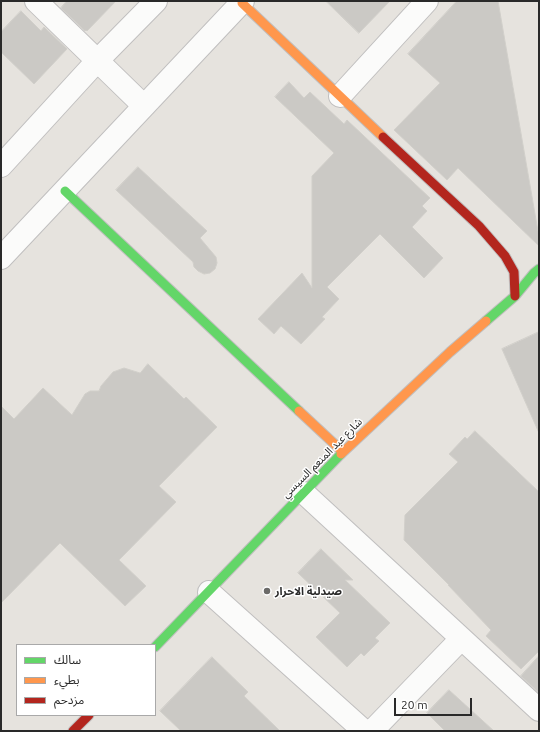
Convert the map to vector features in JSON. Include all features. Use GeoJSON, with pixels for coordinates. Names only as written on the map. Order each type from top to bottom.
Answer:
{"type":"FeatureCollection","features":[{"type":"Feature","properties":{"kind":"street"},"geometry":{"type":"LineString","coordinates":[[36,1],[144,106]]}},
{"type":"Feature","properties":{"kind":"street"},"geometry":{"type":"LineString","coordinates":[[1,166],[156,1]]}},
{"type":"Feature","properties":{"kind":"street"},"geometry":{"type":"LineString","coordinates":[[340,96],[427,1]]}},
{"type":"Feature","properties":{"kind":"street"},"geometry":{"type":"LineString","coordinates":[[1,258],[243,2],[405,158],[479,226],[505,256],[514,272],[515,296]]}},
{"type":"Feature","properties":{"kind":"street"},"geometry":{"type":"LineString","coordinates":[[65,191],[343,452]]}},
{"type":"Feature","properties":{"kind":"street","name":"شارع عبد المنعم السيسي"},"geometry":{"type":"LineString","coordinates":[[156,646],[343,452],[450,352],[515,296],[539,269]]}},
{"type":"Feature","properties":{"kind":"street","name":"شارع عبد المنعم السيسي"},"geometry":{"type":"LineString","coordinates":[[515,296],[527,293]]}},
{"type":"Feature","properties":{"kind":"street"},"geometry":{"type":"LineString","coordinates":[[304,493],[539,710]]}},
{"type":"Feature","properties":{"kind":"street"},"geometry":{"type":"LineString","coordinates":[[209,592],[364,731]]}},
{"type":"Feature","properties":{"kind":"street"},"geometry":{"type":"LineString","coordinates":[[372,731],[461,639]]}},
{"type":"Feature","properties":{"kind":"street"},"geometry":{"type":"LineString","coordinates":[[73,731],[88,716]]}},
{"type":"Feature","properties":{"kind":"building"},"geometry":{"type":"Polygon","coordinates":[[[67,1],[116,1],[87,31],[85,31],[61,8],[67,1]]]}},
{"type":"Feature","properties":{"kind":"building"},"geometry":{"type":"Polygon","coordinates":[[[326,1],[390,1],[359,33],[326,1]]]}},
{"type":"Feature","properties":{"kind":"building"},"geometry":{"type":"Polygon","coordinates":[[[457,1],[498,1],[539,237],[539,246],[458,168],[447,180],[394,130],[440,83],[408,54],[457,1]]]}},
{"type":"Feature","properties":{"kind":"building"},"geometry":{"type":"Polygon","coordinates":[[[21,11],[41,31],[44,27],[67,49],[34,84],[1,52],[1,32],[21,11]]]}},
{"type":"Feature","properties":{"kind":"building"},"geometry":{"type":"Polygon","coordinates":[[[289,82],[304,98],[310,92],[344,124],[347,120],[430,198],[422,206],[427,211],[412,227],[443,258],[424,278],[380,234],[327,287],[339,299],[322,317],[325,319],[301,344],[281,326],[274,334],[258,319],[302,273],[312,288],[312,176],[334,153],[275,97],[289,82]]]}},
{"type":"Feature","properties":{"kind":"building"},"geometry":{"type":"Polygon","coordinates":[[[138,167],[207,231],[200,238],[216,257],[217,263],[215,269],[210,273],[204,274],[198,271],[194,267],[193,262],[116,190],[138,167]]]}},
{"type":"Feature","properties":{"kind":"building"},"geometry":{"type":"Polygon","coordinates":[[[539,332],[539,433],[502,349],[539,332]]]}},
{"type":"Feature","properties":{"kind":"building"},"geometry":{"type":"Polygon","coordinates":[[[148,364],[184,399],[186,397],[217,427],[159,486],[176,502],[119,560],[146,586],[125,606],[60,543],[1,603],[1,406],[14,419],[43,388],[72,415],[85,394],[90,391],[99,391],[101,386],[113,372],[124,368],[140,373],[148,364]]]}},
{"type":"Feature","properties":{"kind":"building"},"geometry":{"type":"Polygon","coordinates":[[[475,431],[539,492],[539,651],[521,669],[486,636],[491,630],[404,540],[405,515],[458,462],[449,454],[465,437],[467,439],[475,431]]]}},
{"type":"Feature","properties":{"kind":"building"},"geometry":{"type":"Polygon","coordinates":[[[321,549],[353,580],[345,580],[390,623],[375,638],[379,641],[364,656],[361,653],[347,667],[316,637],[340,613],[298,573],[321,549]]]}},
{"type":"Feature","properties":{"kind":"building"},"geometry":{"type":"Polygon","coordinates":[[[539,656],[539,693],[521,676],[539,656]]]}},
{"type":"Feature","properties":{"kind":"building"},"geometry":{"type":"Polygon","coordinates":[[[212,657],[248,692],[244,696],[280,731],[181,731],[160,711],[212,657]]]}},
{"type":"Feature","properties":{"kind":"building"},"geometry":{"type":"Polygon","coordinates":[[[449,690],[494,731],[445,731],[427,713],[449,690]]]}},
{"type":"Feature","properties":{"kind":"traffic: fast"},"geometry":{"type":"LineString","coordinates":[[65,191],[299,411]]}},
{"type":"Feature","properties":{"kind":"traffic: fast"},"geometry":{"type":"LineString","coordinates":[[486,321],[515,296],[539,269]]}},
{"type":"Feature","properties":{"kind":"traffic: fast"},"geometry":{"type":"LineString","coordinates":[[156,646],[341,454]]}},
{"type":"Feature","properties":{"kind":"traffic: slow"},"geometry":{"type":"LineString","coordinates":[[242,3],[383,137]]}},
{"type":"Feature","properties":{"kind":"traffic: slow"},"geometry":{"type":"LineString","coordinates":[[341,454],[450,352],[486,321]]}},
{"type":"Feature","properties":{"kind":"traffic: slow"},"geometry":{"type":"LineString","coordinates":[[299,411],[343,452]]}},
{"type":"Feature","properties":{"kind":"traffic: jam"},"geometry":{"type":"LineString","coordinates":[[383,137],[479,226],[505,256],[514,272],[515,296]]}},
{"type":"Feature","properties":{"kind":"traffic: jam"},"geometry":{"type":"LineString","coordinates":[[73,731],[88,716]]}},
{"type":"Feature","properties":{"kind":"place","name":"صيدلية الاحرار"},"geometry":{"type":"Point","coordinates":[267,591]}}]}
